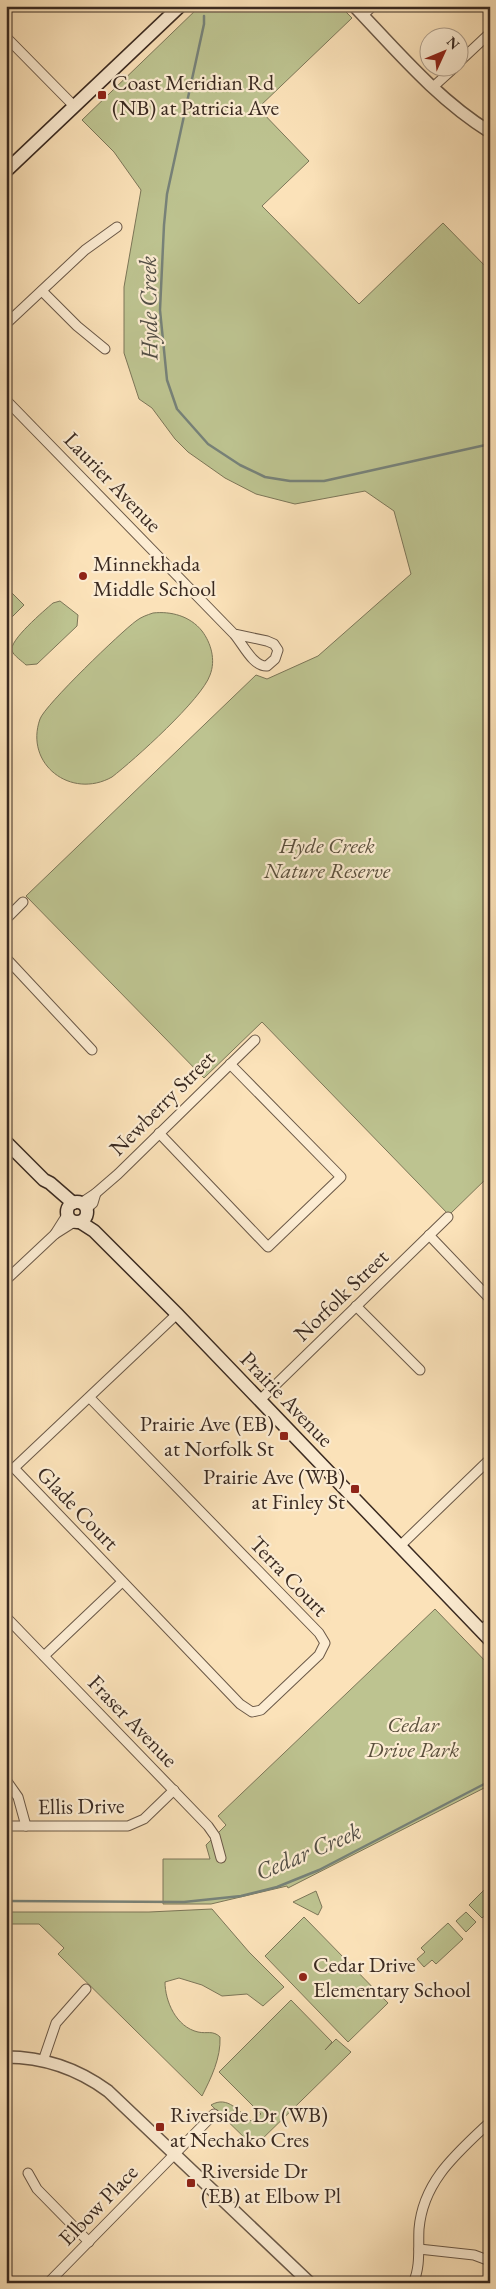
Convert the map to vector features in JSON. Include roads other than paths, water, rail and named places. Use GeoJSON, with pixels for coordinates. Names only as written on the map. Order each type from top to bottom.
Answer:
{"type":"FeatureCollection","features":[{"type":"Feature","properties":{"kind":"main road"},"geometry":{"type":"LineString","coordinates":[[6,171],[180,6]]}},
{"type":"Feature","properties":{"kind":"main road","name":"Prairie Avenue"},"geometry":{"type":"LineString","coordinates":[[6,1142],[44,1180],[50,1182],[94,1231],[177,1314],[400,1546],[487,1631]]}},
{"type":"Feature","properties":{"kind":"street"},"geometry":{"type":"LineString","coordinates":[[354,6],[433,88],[463,114],[490,132]]}},
{"type":"Feature","properties":{"kind":"street"},"geometry":{"type":"LineString","coordinates":[[363,15],[373,6]]}},
{"type":"Feature","properties":{"kind":"street"},"geometry":{"type":"LineString","coordinates":[[468,54],[490,33]]}},
{"type":"Feature","properties":{"kind":"street"},"geometry":{"type":"LineString","coordinates":[[6,37],[74,106]]}},
{"type":"Feature","properties":{"kind":"street"},"geometry":{"type":"LineString","coordinates":[[433,88],[444,78]]}},
{"type":"Feature","properties":{"kind":"street"},"geometry":{"type":"LineString","coordinates":[[6,324],[85,250],[117,227]]}},
{"type":"Feature","properties":{"kind":"street"},"geometry":{"type":"LineString","coordinates":[[42,291],[77,326],[105,349]]}},
{"type":"Feature","properties":{"kind":"street","name":"Laurier Avenue"},"geometry":{"type":"LineString","coordinates":[[6,400],[234,634],[258,664],[268,666],[276,657],[278,650],[270,642],[234,634]]}},
{"type":"Feature","properties":{"kind":"street"},"geometry":{"type":"LineString","coordinates":[[6,919],[23,902]]}},
{"type":"Feature","properties":{"kind":"street"},"geometry":{"type":"LineString","coordinates":[[6,958],[92,1050]]}},
{"type":"Feature","properties":{"kind":"street","name":"Newberry Street"},"geometry":{"type":"LineString","coordinates":[[6,1280],[255,1040]]}},
{"type":"Feature","properties":{"kind":"street"},"geometry":{"type":"LineString","coordinates":[[159,1134],[268,1247],[341,1177],[230,1064]]}},
{"type":"Feature","properties":{"kind":"street","name":"Norfolk Street"},"geometry":{"type":"LineString","coordinates":[[260,1400],[448,1217]]}},
{"type":"Feature","properties":{"kind":"street"},"geometry":{"type":"LineString","coordinates":[[429,1235],[490,1299]]}},
{"type":"Feature","properties":{"kind":"street"},"geometry":{"type":"LineString","coordinates":[[356,1306],[420,1370]]}},
{"type":"Feature","properties":{"kind":"street","name":"Glade Court"},"geometry":{"type":"LineString","coordinates":[[177,1314],[14,1468],[240,1704],[252,1712]]}},
{"type":"Feature","properties":{"kind":"street","name":"Terra Court"},"geometry":{"type":"LineString","coordinates":[[90,1398],[319,1633],[325,1643],[319,1655],[261,1710],[252,1712]]}},
{"type":"Feature","properties":{"kind":"street"},"geometry":{"type":"LineString","coordinates":[[400,1546],[490,1459]]}},
{"type":"Feature","properties":{"kind":"street"},"geometry":{"type":"LineString","coordinates":[[44,1656],[122,1582]]}},
{"type":"Feature","properties":{"kind":"street","name":"Fraser Avenue"},"geometry":{"type":"LineString","coordinates":[[6,1617],[213,1832],[221,1858]]}},
{"type":"Feature","properties":{"kind":"street"},"geometry":{"type":"LineString","coordinates":[[6,1780],[18,1797],[26,1826]]}},
{"type":"Feature","properties":{"kind":"street","name":"Ellis Drive"},"geometry":{"type":"LineString","coordinates":[[6,1826],[122,1827],[133,1825],[144,1819],[174,1790]]}},
{"type":"Feature","properties":{"kind":"street"},"geometry":{"type":"LineString","coordinates":[[43,2061],[51,2034],[58,2019],[86,1989]]}},
{"type":"Feature","properties":{"kind":"street"},"geometry":{"type":"LineString","coordinates":[[6,2057],[43,2061],[76,2072],[108,2090],[310,2283]]}},
{"type":"Feature","properties":{"kind":"street","name":"Elbow Place"},"geometry":{"type":"LineString","coordinates":[[48,2283],[214,2114]]}},
{"type":"Feature","properties":{"kind":"street"},"geometry":{"type":"LineString","coordinates":[[413,2283],[419,2249],[422,2214],[434,2181],[446,2164],[490,2122]]}},
{"type":"Feature","properties":{"kind":"street"},"geometry":{"type":"LineString","coordinates":[[28,2173],[38,2189],[89,2242]]}},
{"type":"Feature","properties":{"kind":"street"},"geometry":{"type":"LineString","coordinates":[[419,2249],[474,2255],[490,2260]]}},
{"type":"Feature","properties":{"kind":"waterway","name":"Hyde Creek"},"geometry":{"type":"LineString","coordinates":[[204,16],[204,24],[167,194],[164,225],[160,310],[167,380],[177,409],[208,444],[240,465],[265,477],[290,481],[324,481],[490,444]]}},
{"type":"Feature","properties":{"kind":"waterway","name":"Cedar Creek"},"geometry":{"type":"LineString","coordinates":[[6,1901],[184,1902],[241,1896],[277,1887],[319,1870],[490,1781]]}},
{"type":"Feature","properties":{"kind":"place","name":"Coast Meridian Rd (NB) at Patricia Ave"},"geometry":{"type":"Point","coordinates":[102,95]}},
{"type":"Feature","properties":{"kind":"place","name":"Minnekhada Middle School"},"geometry":{"type":"Point","coordinates":[83,576]}},
{"type":"Feature","properties":{"kind":"place","name":"Prairie Ave (EB) at Norfolk St"},"geometry":{"type":"Point","coordinates":[284,1436]}},
{"type":"Feature","properties":{"kind":"place","name":"Prairie Ave (WB) at Finley St"},"geometry":{"type":"Point","coordinates":[355,1489]}},
{"type":"Feature","properties":{"kind":"place","name":"Cedar Drive Elementary School"},"geometry":{"type":"Point","coordinates":[303,1977]}},
{"type":"Feature","properties":{"kind":"place","name":"Riverside Dr (WB) at Nechako Cres"},"geometry":{"type":"Point","coordinates":[160,2127]}},
{"type":"Feature","properties":{"kind":"place","name":"Riverside Dr (EB) at Elbow Pl"},"geometry":{"type":"Point","coordinates":[191,2183]}},
{"type":"Feature","properties":{"kind":"park label","name":"Hyde Creek Nature Reserve"},"geometry":{"type":"Point","coordinates":[327,858]}},
{"type":"Feature","properties":{"kind":"park label","name":"Cedar Drive Park"},"geometry":{"type":"Point","coordinates":[413,1736]}}]}
